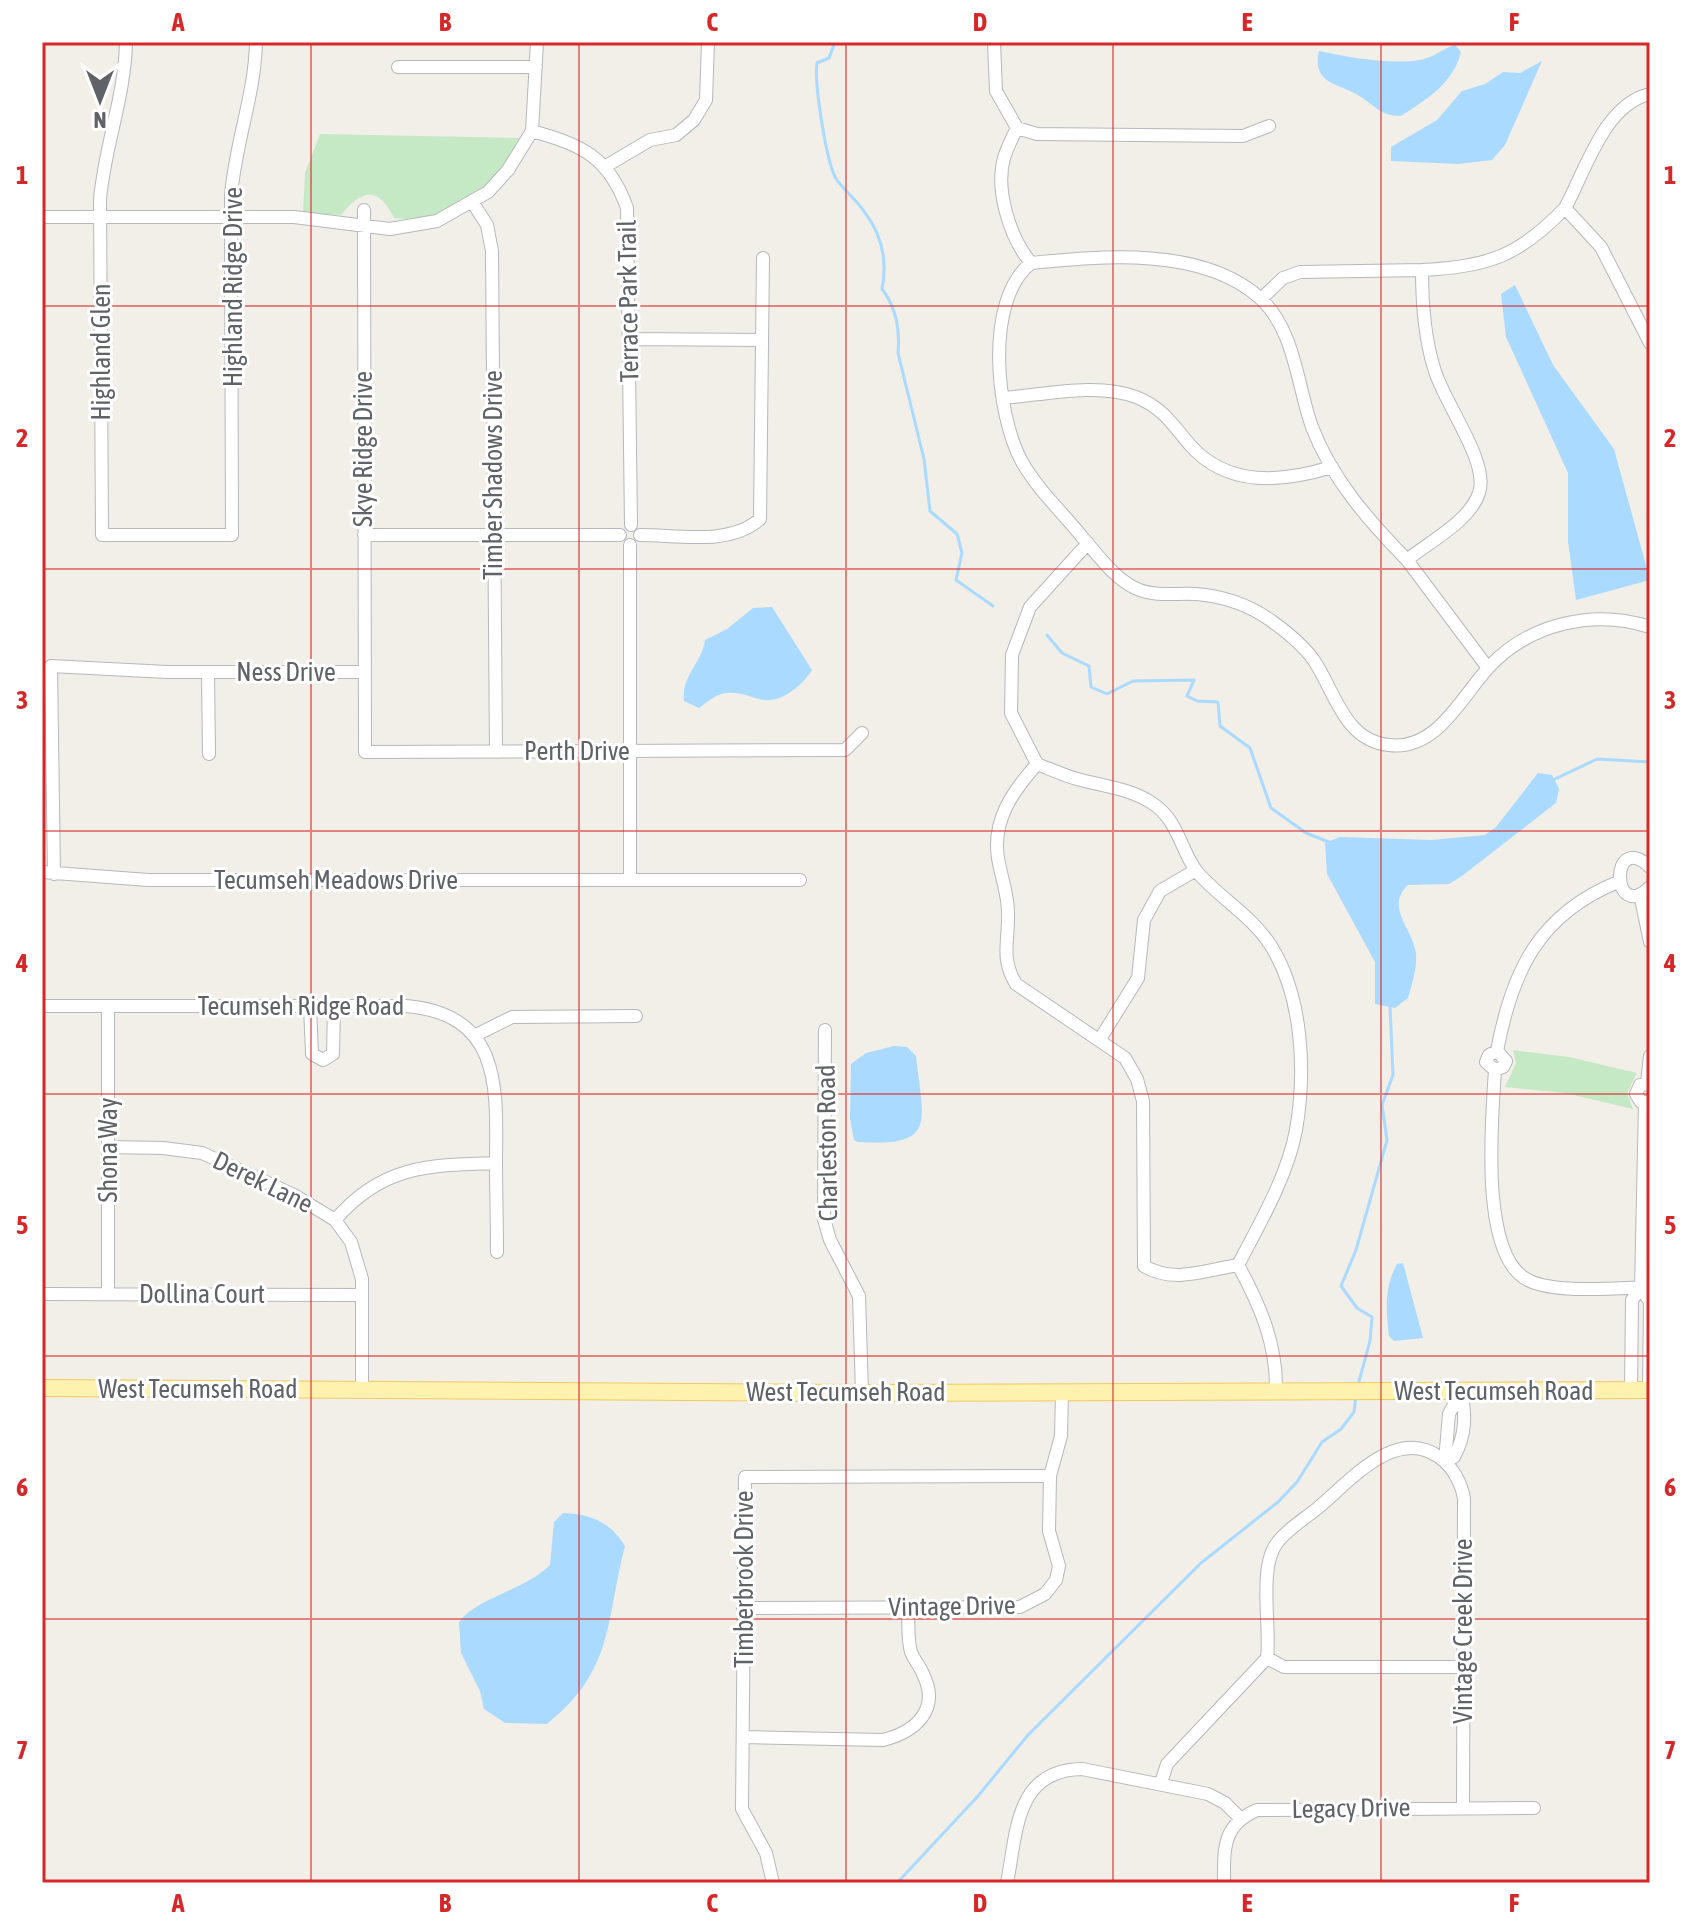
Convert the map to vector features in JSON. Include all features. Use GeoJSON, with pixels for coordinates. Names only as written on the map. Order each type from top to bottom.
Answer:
{"type":"FeatureCollection","features":[{"type":"Feature","properties":{"kind":"main road","name":"West Tecumseh Road"},"geometry":{"type":"LineString","coordinates":[[42,1388],[862,1393],[1643,1390]]}},
{"type":"Feature","properties":{"kind":"street","name":"Highland Glen"},"geometry":{"type":"LineString","coordinates":[[126,42],[122,96],[104,161],[101,217],[102,535],[232,535]]}},
{"type":"Feature","properties":{"kind":"street","name":"Highland Ridge Drive"},"geometry":{"type":"LineString","coordinates":[[232,535],[232,181],[253,89],[256,42]]}},
{"type":"Feature","properties":{"kind":"street"},"geometry":{"type":"LineString","coordinates":[[42,217],[309,217],[390,229],[423,225],[452,216],[473,203],[508,170],[532,131],[537,42]]}},
{"type":"Feature","properties":{"kind":"street"},"geometry":{"type":"LineString","coordinates":[[532,131],[567,141],[606,166],[650,140],[676,135],[694,120],[706,100],[708,42]]}},
{"type":"Feature","properties":{"kind":"street"},"geometry":{"type":"LineString","coordinates":[[994,42],[996,91],[1017,128],[1037,134],[1243,136],[1269,126]]}},
{"type":"Feature","properties":{"kind":"street"},"geometry":{"type":"LineString","coordinates":[[398,67],[536,67]]}},
{"type":"Feature","properties":{"kind":"street"},"geometry":{"type":"LineString","coordinates":[[1261,299],[1283,278],[1300,272],[1448,269],[1510,253],[1535,239],[1565,208],[1611,123],[1634,101],[1650,94]]}},
{"type":"Feature","properties":{"kind":"street"},"geometry":{"type":"LineString","coordinates":[[1017,128],[1004,158],[1001,176],[1012,230],[1031,263]]}},
{"type":"Feature","properties":{"kind":"street","name":"Terrace Park Trail"},"geometry":{"type":"LineString","coordinates":[[606,166],[627,208],[631,525]]}},
{"type":"Feature","properties":{"kind":"street","name":"Timber Shadows Drive"},"geometry":{"type":"LineString","coordinates":[[473,203],[487,225],[492,251],[496,752]]}},
{"type":"Feature","properties":{"kind":"street"},"geometry":{"type":"LineString","coordinates":[[1565,208],[1601,247],[1650,343]]}},
{"type":"Feature","properties":{"kind":"street","name":"Skye Ridge Drive"},"geometry":{"type":"LineString","coordinates":[[364,210],[365,672]]}},
{"type":"Feature","properties":{"kind":"street"},"geometry":{"type":"LineString","coordinates":[[640,535],[729,535],[749,529],[760,519],[763,258]]}},
{"type":"Feature","properties":{"kind":"street"},"geometry":{"type":"LineString","coordinates":[[1488,668],[1407,560],[1367,518],[1332,467],[1312,426],[1287,341],[1261,299],[1210,270],[1186,263],[1101,259],[1031,263],[1015,279],[1004,305],[1003,398],[1005,415],[1022,462],[1088,543],[1133,588],[1148,593],[1240,603],[1274,622],[1299,642],[1313,659],[1347,721],[1367,740],[1390,746],[1425,738],[1451,713],[1488,668],[1512,647],[1541,630],[1564,623],[1604,619],[1650,627]]}},
{"type":"Feature","properties":{"kind":"street"},"geometry":{"type":"LineString","coordinates":[[1407,560],[1466,513],[1479,493],[1481,471],[1473,448],[1448,407],[1434,369],[1425,329],[1422,270]]}},
{"type":"Feature","properties":{"kind":"street"},"geometry":{"type":"LineString","coordinates":[[629,339],[762,340]]}},
{"type":"Feature","properties":{"kind":"street"},"geometry":{"type":"LineString","coordinates":[[1003,398],[1093,392],[1132,395],[1153,404],[1206,459],[1229,471],[1257,480],[1292,479],[1332,467]]}},
{"type":"Feature","properties":{"kind":"street"},"geometry":{"type":"LineString","coordinates":[[364,535],[494,535],[625,540],[637,542],[640,535],[638,528],[631,525],[623,528],[625,540],[630,751],[630,880]]}},
{"type":"Feature","properties":{"kind":"street"},"geometry":{"type":"LineString","coordinates":[[1088,543],[1030,607],[1012,655],[1011,713],[1037,764],[1076,779],[1116,787],[1154,803],[1181,836],[1196,870],[1254,923],[1272,948],[1289,984],[1298,1026],[1296,1132],[1266,1213],[1238,1265]]}},
{"type":"Feature","properties":{"kind":"street","name":"Ness Drive"},"geometry":{"type":"LineString","coordinates":[[48,873],[51,666],[208,672],[365,672]]}},
{"type":"Feature","properties":{"kind":"street"},"geometry":{"type":"LineString","coordinates":[[208,672],[209,754]]}},
{"type":"Feature","properties":{"kind":"street","name":"Perth Drive"},"geometry":{"type":"LineString","coordinates":[[365,672],[365,752],[845,750],[862,733]]}},
{"type":"Feature","properties":{"kind":"street"},"geometry":{"type":"LineString","coordinates":[[1037,764],[1006,803],[998,831],[998,857],[1007,891],[1008,918],[1003,951],[1007,970],[1016,984],[1125,1058],[1137,1079],[1143,1101],[1144,1266],[1159,1275],[1187,1275],[1238,1265]]}},
{"type":"Feature","properties":{"kind":"street"},"geometry":{"type":"LineString","coordinates":[[1650,867],[1637,859],[1626,862],[1619,870],[1618,882],[1624,891],[1645,891],[1650,942]]}},
{"type":"Feature","properties":{"kind":"street"},"geometry":{"type":"LineString","coordinates":[[1100,1039],[1138,978],[1144,920],[1160,891],[1196,870]]}},
{"type":"Feature","properties":{"kind":"street","name":"Tecumseh Meadows Drive"},"geometry":{"type":"LineString","coordinates":[[48,873],[148,880],[800,880]]}},
{"type":"Feature","properties":{"kind":"street"},"geometry":{"type":"LineString","coordinates":[[1618,882],[1578,903],[1536,942],[1513,987],[1497,1051],[1506,1061],[1495,1070],[1493,1187],[1500,1240],[1512,1269],[1528,1280],[1546,1286],[1645,1288]]}},
{"type":"Feature","properties":{"kind":"street","name":"Tecumseh Ridge Road"},"geometry":{"type":"LineString","coordinates":[[42,1006],[334,1006],[427,1009],[451,1018],[474,1036],[490,1062],[496,1084],[497,1252]]}},
{"type":"Feature","properties":{"kind":"street","name":"Shona Way"},"geometry":{"type":"LineString","coordinates":[[108,1006],[108,1294]]}},
{"type":"Feature","properties":{"kind":"street"},"geometry":{"type":"LineString","coordinates":[[310,1006],[312,1054],[323,1060],[333,1054],[334,1006]]}},
{"type":"Feature","properties":{"kind":"street"},"geometry":{"type":"LineString","coordinates":[[474,1036],[512,1017],[636,1016]]}},
{"type":"Feature","properties":{"kind":"street","name":"Charleston Road"},"geometry":{"type":"LineString","coordinates":[[825,1030],[824,1219],[830,1240],[859,1296],[862,1393]]}},
{"type":"Feature","properties":{"kind":"street"},"geometry":{"type":"LineString","coordinates":[[1643,1390],[1632,1300],[1645,1288],[1647,1102],[1637,1097],[1636,1090],[1648,1084],[1650,1056]]}},
{"type":"Feature","properties":{"kind":"street","name":"Derek Lane"},"geometry":{"type":"LineString","coordinates":[[108,1147],[171,1148],[202,1153],[306,1201],[335,1220],[356,1253],[362,1295],[362,1390]]}},
{"type":"Feature","properties":{"kind":"street"},"geometry":{"type":"LineString","coordinates":[[335,1220],[363,1193],[407,1170],[446,1163],[496,1163]]}},
{"type":"Feature","properties":{"kind":"street"},"geometry":{"type":"LineString","coordinates":[[1238,1265],[1263,1310],[1276,1367],[1276,1391]]}},
{"type":"Feature","properties":{"kind":"street","name":"Dollina Court"},"geometry":{"type":"LineString","coordinates":[[42,1294],[362,1295]]}},
{"type":"Feature","properties":{"kind":"street"},"geometry":{"type":"LineString","coordinates":[[1161,1783],[1167,1764],[1267,1658],[1268,1569],[1277,1542],[1380,1456],[1414,1448],[1432,1452],[1445,1461],[1449,1414],[1461,1391]]}},
{"type":"Feature","properties":{"kind":"street","name":"Vintage Drive"},"geometry":{"type":"LineString","coordinates":[[743,1608],[1020,1607],[1045,1594],[1056,1580],[1059,1566],[1049,1531],[1050,1476],[1061,1436],[1062,1392]]}},
{"type":"Feature","properties":{"kind":"street","name":"Vintage Creek Drive"},"geometry":{"type":"LineString","coordinates":[[1445,1461],[1462,1485],[1464,1498],[1463,1806]]}},
{"type":"Feature","properties":{"kind":"street","name":"Timberbrook Drive"},"geometry":{"type":"LineString","coordinates":[[773,1883],[766,1853],[742,1809],[745,1477],[1050,1476]]}},
{"type":"Feature","properties":{"kind":"street"},"geometry":{"type":"LineString","coordinates":[[744,1737],[883,1740],[899,1736],[919,1724],[927,1709],[928,1685],[912,1653],[908,1608]]}},
{"type":"Feature","properties":{"kind":"street"},"geometry":{"type":"LineString","coordinates":[[1267,1658],[1284,1667],[1463,1667]]}},
{"type":"Feature","properties":{"kind":"street"},"geometry":{"type":"LineString","coordinates":[[1007,1883],[1020,1814],[1037,1783],[1052,1774],[1082,1769],[1208,1794],[1225,1803],[1239,1817],[1224,1848],[1224,1883]]}},
{"type":"Feature","properties":{"kind":"street","name":"Legacy Drive"},"geometry":{"type":"LineString","coordinates":[[1239,1817],[1257,1810],[1271,1809],[1534,1808]]}},
{"type":"Feature","properties":{"kind":"green space"},"geometry":{"type":"Polygon","coordinates":[[[320,134],[523,138],[499,170],[470,198],[435,215],[394,218],[382,200],[369,195],[355,200],[341,215],[303,213],[305,173],[320,134]]]}},
{"type":"Feature","properties":{"kind":"green space"},"geometry":{"type":"Polygon","coordinates":[[[1513,1050],[1569,1057],[1637,1073],[1627,1093],[1633,1109],[1565,1093],[1505,1087],[1516,1063],[1513,1050]]]}},
{"type":"Feature","properties":{"kind":"water"},"geometry":{"type":"Polygon","coordinates":[[[1455,45],[1461,52],[1452,73],[1429,97],[1401,116],[1382,112],[1356,94],[1327,80],[1319,70],[1319,51],[1403,62],[1431,57],[1455,45]]]}},
{"type":"Feature","properties":{"kind":"water"},"geometry":{"type":"Polygon","coordinates":[[[1542,61],[1505,145],[1492,160],[1458,164],[1391,161],[1391,147],[1437,120],[1462,91],[1485,84],[1503,72],[1520,73],[1542,61]]]}},
{"type":"Feature","properties":{"kind":"water"},"geometry":{"type":"Polygon","coordinates":[[[1515,285],[1553,365],[1614,449],[1650,580],[1576,600],[1568,542],[1568,473],[1506,337],[1501,294],[1515,285]]]}},
{"type":"Feature","properties":{"kind":"water"},"geometry":{"type":"Polygon","coordinates":[[[772,607],[812,670],[804,681],[778,699],[764,700],[731,693],[719,695],[699,708],[684,701],[686,684],[705,640],[727,629],[753,608],[772,607]]]}},
{"type":"Feature","properties":{"kind":"water"},"geometry":{"type":"Polygon","coordinates":[[[1538,773],[1552,775],[1559,789],[1556,803],[1449,884],[1408,885],[1401,893],[1399,910],[1416,954],[1414,976],[1408,998],[1395,1008],[1375,1004],[1375,962],[1327,874],[1325,843],[1340,837],[1431,840],[1485,835],[1496,827],[1538,773]]]}},
{"type":"Feature","properties":{"kind":"water"},"geometry":{"type":"Polygon","coordinates":[[[894,1046],[907,1047],[916,1056],[922,1114],[920,1126],[902,1140],[858,1142],[854,1140],[850,1118],[851,1064],[866,1053],[894,1046]]]}},
{"type":"Feature","properties":{"kind":"water"},"geometry":{"type":"Polygon","coordinates":[[[1403,1263],[1423,1338],[1394,1341],[1389,1336],[1388,1290],[1397,1264],[1403,1263]]]}},
{"type":"Feature","properties":{"kind":"water"},"geometry":{"type":"Polygon","coordinates":[[[563,1513],[599,1521],[613,1531],[625,1546],[604,1643],[585,1684],[547,1724],[505,1723],[484,1709],[480,1691],[461,1653],[459,1623],[475,1607],[527,1582],[550,1565],[554,1522],[563,1513]]]}},
{"type":"Feature","properties":{"kind":"waterway"},"geometry":{"type":"LineString","coordinates":[[835,42],[829,58],[817,63],[817,87],[828,154],[835,177],[870,219],[882,247],[882,289],[896,319],[898,353],[924,459],[930,511],[957,534],[962,553],[956,580],[993,606]]}},
{"type":"Feature","properties":{"kind":"waterway"},"geometry":{"type":"LineString","coordinates":[[1047,635],[1062,653],[1089,666],[1091,687],[1107,694],[1133,681],[1194,680],[1187,696],[1197,701],[1218,702],[1220,726],[1250,748],[1271,808],[1306,833],[1331,843]]}},
{"type":"Feature","properties":{"kind":"waterway"},"geometry":{"type":"LineString","coordinates":[[1553,780],[1597,759],[1650,762]]}},
{"type":"Feature","properties":{"kind":"waterway"},"geometry":{"type":"LineString","coordinates":[[1358,1385],[1370,1341],[1372,1317],[1357,1308],[1341,1286],[1356,1250],[1387,1140],[1382,1105],[1393,1075],[1390,1006]]}},
{"type":"Feature","properties":{"kind":"waterway"},"geometry":{"type":"LineString","coordinates":[[897,1883],[978,1796],[1028,1735],[1201,1563],[1278,1502],[1297,1482],[1322,1442],[1341,1429],[1354,1412],[1356,1396]]}}]}
